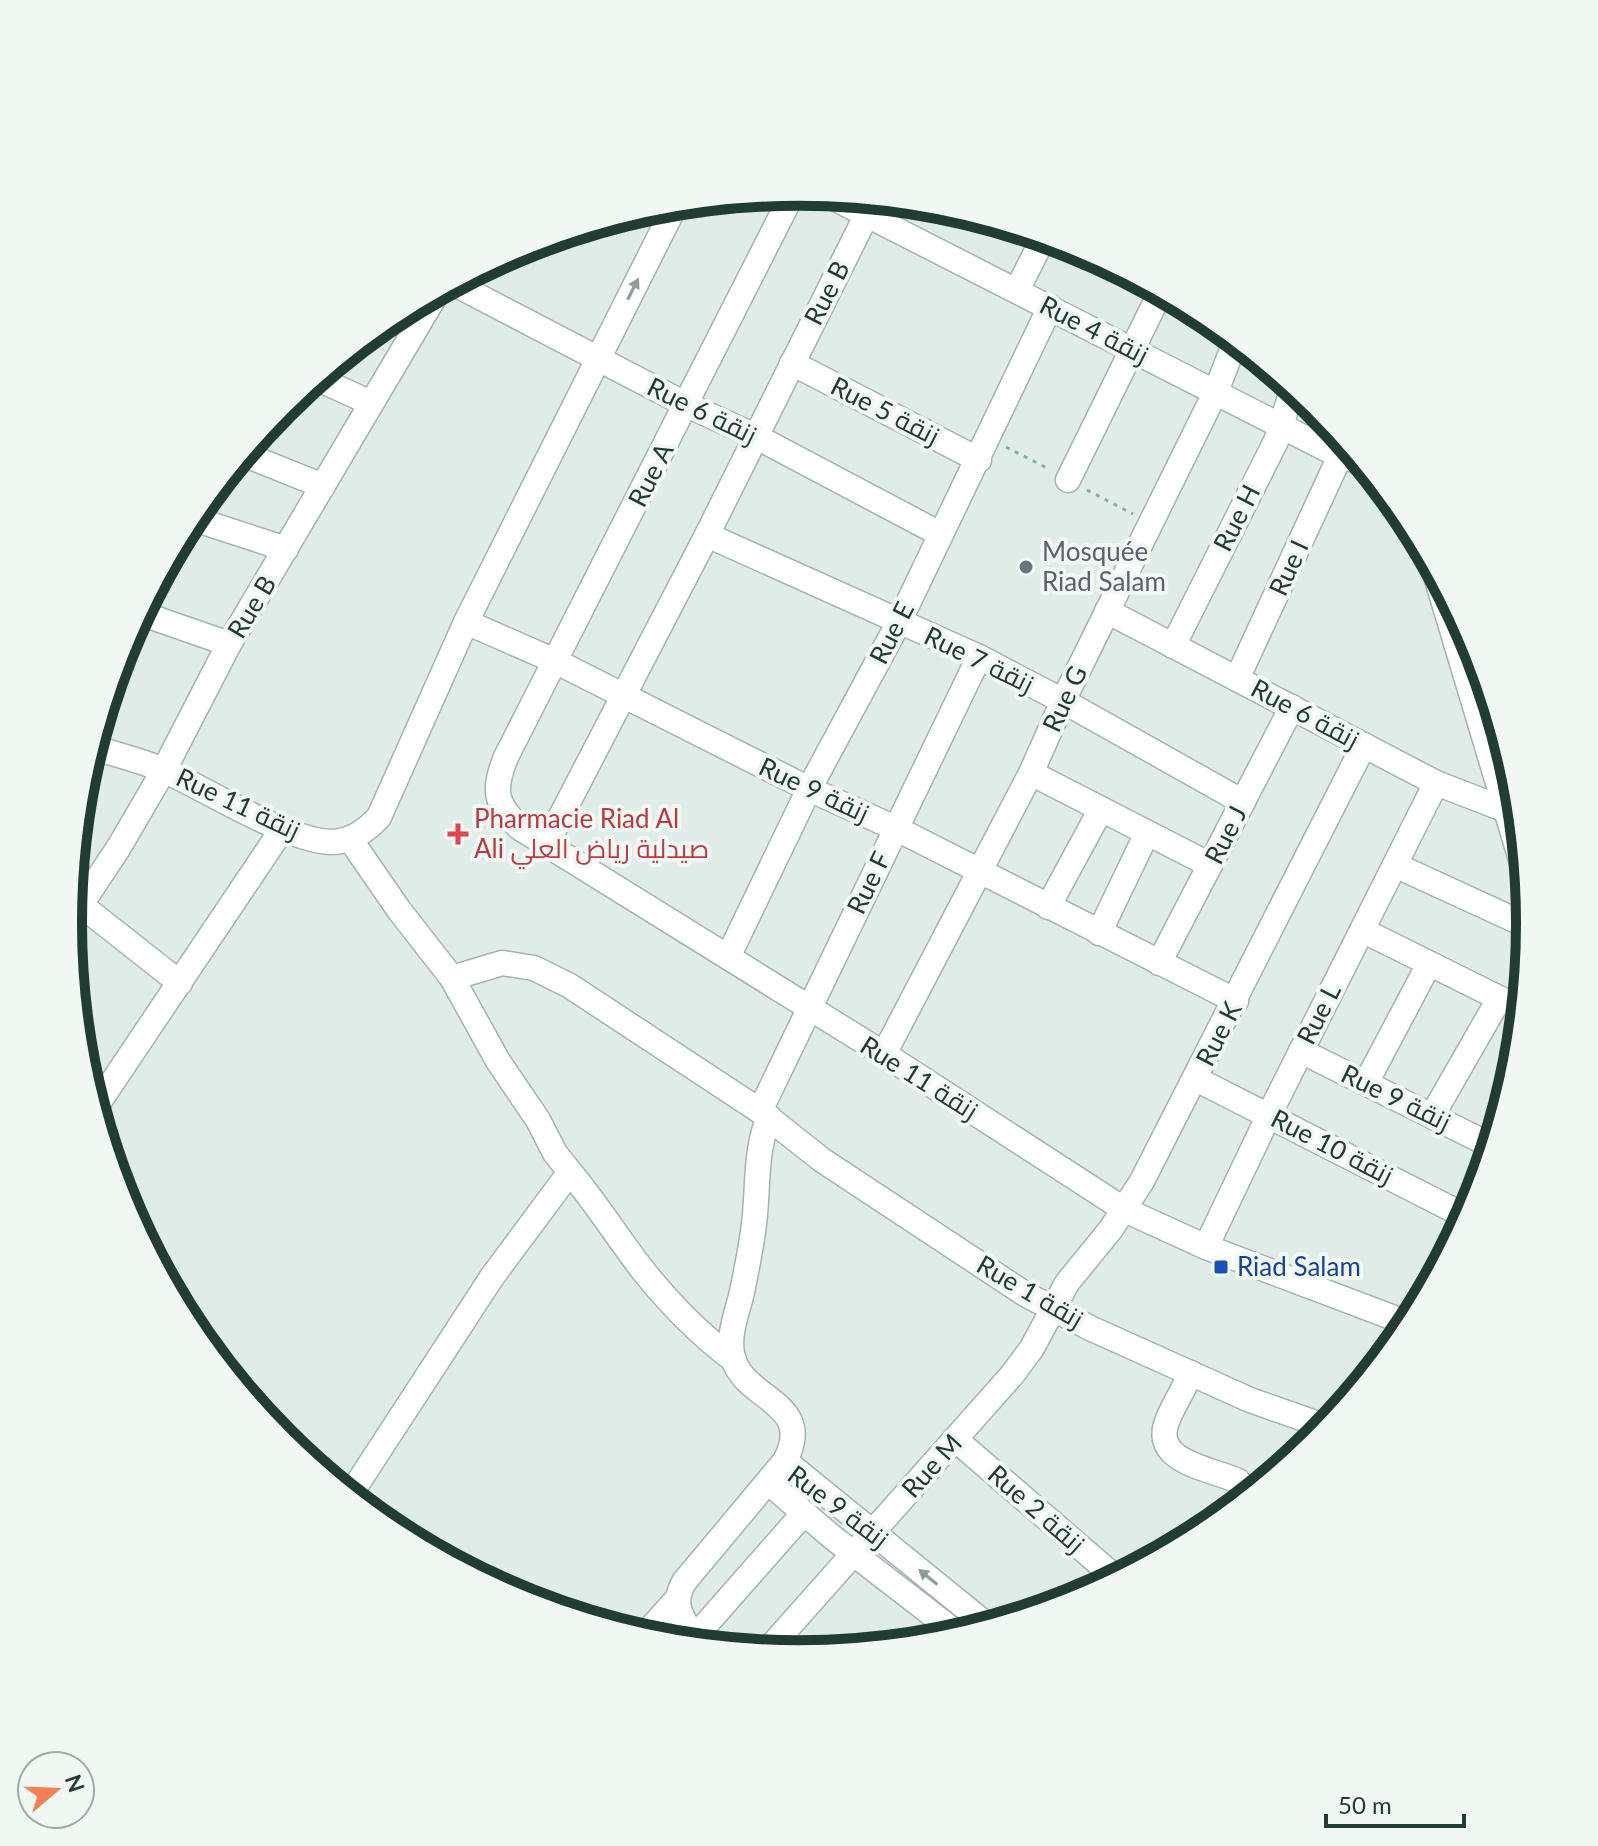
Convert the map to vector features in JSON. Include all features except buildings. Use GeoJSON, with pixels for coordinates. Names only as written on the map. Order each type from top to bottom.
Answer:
{"type":"FeatureCollection","features":[{"type":"Feature","properties":{"kind":"street","name":"Rue A"},"geometry":{"type":"LineString","coordinates":[[506,757],[786,207]]}},
{"type":"Feature","properties":{"kind":"street","name":"Rue 4 زنقة"},"geometry":{"type":"LineString","coordinates":[[857,209],[1342,455]]}},
{"type":"Feature","properties":{"kind":"street","name":"Rue B"},"geometry":{"type":"LineString","coordinates":[[547,843],[707,535],[867,214]]}},
{"type":"Feature","properties":{"kind":"street"},"geometry":{"type":"LineString","coordinates":[[669,218],[466,622],[379,817],[362,833],[350,839],[399,910],[452,978],[498,1061],[538,1120],[555,1153],[598,1206],[645,1273],[703,1338],[734,1360],[738,1370],[780,1407],[791,1425],[794,1441],[785,1461]]}},
{"type":"Feature","properties":{"kind":"street"},"geometry":{"type":"LineString","coordinates":[[1017,290],[1039,248]]}},
{"type":"Feature","properties":{"kind":"street","name":"Rue 6 زنقة"},"geometry":{"type":"LineString","coordinates":[[470,286],[687,405],[755,436],[940,534]]}},
{"type":"Feature","properties":{"kind":"street"},"geometry":{"type":"LineString","coordinates":[[1068,480],[1156,301]]}},
{"type":"Feature","properties":{"kind":"street","name":"Rue E"},"geometry":{"type":"LineString","coordinates":[[728,957],[809,789],[899,622],[1050,307]]}},
{"type":"Feature","properties":{"kind":"street","name":"Rue B"},"geometry":{"type":"LineString","coordinates":[[83,901],[164,770],[229,644],[426,312]]}},
{"type":"Feature","properties":{"kind":"street","name":"Rue G"},"geometry":{"type":"LineString","coordinates":[[884,1054],[1031,773],[1063,701],[1216,391],[1231,352]]}},
{"type":"Feature","properties":{"kind":"street","name":"Rue 5 زنقة"},"geometry":{"type":"LineString","coordinates":[[792,363],[979,460]]}},
{"type":"Feature","properties":{"kind":"street"},"geometry":{"type":"LineString","coordinates":[[327,383],[371,403]]}},
{"type":"Feature","properties":{"kind":"street","name":"Rue H"},"geometry":{"type":"LineString","coordinates":[[1173,646],[1282,426],[1289,400]]}},
{"type":"Feature","properties":{"kind":"street"},"geometry":{"type":"LineString","coordinates":[[253,458],[323,486]]}},
{"type":"Feature","properties":{"kind":"street","name":"Rue I"},"geometry":{"type":"LineString","coordinates":[[1237,679],[1349,463]]}},
{"type":"Feature","properties":{"kind":"street"},"geometry":{"type":"LineString","coordinates":[[205,522],[286,549]]}},
{"type":"Feature","properties":{"kind":"street","name":"Rue 7 زنقة"},"geometry":{"type":"LineString","coordinates":[[707,535],[979,657],[1243,802]]}},
{"type":"Feature","properties":{"kind":"street","name":"Rue 6 زنقة"},"geometry":{"type":"LineString","coordinates":[[1107,611],[1436,783],[1507,813]]}},
{"type":"Feature","properties":{"kind":"street"},"geometry":{"type":"LineString","coordinates":[[151,617],[229,644]]}},
{"type":"Feature","properties":{"kind":"street","name":"Rue 9 زنقة"},"geometry":{"type":"LineString","coordinates":[[466,622],[555,661],[809,789],[895,828],[1236,1001]]}},
{"type":"Feature","properties":{"kind":"street"},"geometry":{"type":"LineString","coordinates":[[1454,633],[1503,790]]}},
{"type":"Feature","properties":{"kind":"street","name":"Rue F"},"geometry":{"type":"LineString","coordinates":[[734,1360],[731,1336],[755,1217],[764,1114],[809,1009],[979,657]]}},
{"type":"Feature","properties":{"kind":"street","name":"Rue J"},"geometry":{"type":"LineString","coordinates":[[1159,963],[1292,707]]}},
{"type":"Feature","properties":{"kind":"street","name":"Rue K"},"geometry":{"type":"LineString","coordinates":[[1054,1309],[1067,1283],[1125,1210],[1196,1079],[1364,745]]}},
{"type":"Feature","properties":{"kind":"street","name":"Rue 11 زنقة"},"geometry":{"type":"LineString","coordinates":[[103,751],[164,770],[283,828],[331,842],[350,839]]}},
{"type":"Feature","properties":{"kind":"street","name":"Rue 11 زنقة"},"geometry":{"type":"LineString","coordinates":[[506,757],[496,791],[500,803],[520,828],[884,1054],[1125,1210],[1206,1247],[1396,1319]]}},
{"type":"Feature","properties":{"kind":"street"},"geometry":{"type":"LineString","coordinates":[[1031,773],[1210,865]]}},
{"type":"Feature","properties":{"kind":"street","name":"Rue L"},"geometry":{"type":"LineString","coordinates":[[1206,1247],[1436,783]]}},
{"type":"Feature","properties":{"kind":"street"},"geometry":{"type":"LineString","coordinates":[[1048,907],[1101,809]]}},
{"type":"Feature","properties":{"kind":"street"},"geometry":{"type":"LineString","coordinates":[[103,1096],[283,828]]}},
{"type":"Feature","properties":{"kind":"street"},"geometry":{"type":"LineString","coordinates":[[1099,933],[1147,833]]}},
{"type":"Feature","properties":{"kind":"street"},"geometry":{"type":"LineString","coordinates":[[1395,865],[1516,921]]}},
{"type":"Feature","properties":{"kind":"street"},"geometry":{"type":"LineString","coordinates":[[82,919],[180,983]]}},
{"type":"Feature","properties":{"kind":"street"},"geometry":{"type":"LineString","coordinates":[[1362,930],[1511,1004]]}},
{"type":"Feature","properties":{"kind":"street","name":"Rue 1 زنقة"},"geometry":{"type":"LineString","coordinates":[[452,978],[502,963],[534,968],[611,1010],[764,1114],[822,1160],[1025,1294],[1250,1400],[1313,1422]]}},
{"type":"Feature","properties":{"kind":"street"},"geometry":{"type":"LineString","coordinates":[[1366,1083],[1429,964]]}},
{"type":"Feature","properties":{"kind":"street"},"geometry":{"type":"LineString","coordinates":[[1432,1116],[1499,999]]}},
{"type":"Feature","properties":{"kind":"street","name":"Rue 9 زنقة"},"geometry":{"type":"LineString","coordinates":[[1301,1051],[1482,1141]]}},
{"type":"Feature","properties":{"kind":"street","name":"Rue 10 زنقة"},"geometry":{"type":"LineString","coordinates":[[1196,1079],[1455,1211]]}},
{"type":"Feature","properties":{"kind":"street"},"geometry":{"type":"LineString","coordinates":[[356,1486],[492,1277],[570,1172]]}},
{"type":"Feature","properties":{"kind":"street","name":"Rue M"},"geometry":{"type":"LineString","coordinates":[[778,1639],[1026,1357],[1054,1309]]}},
{"type":"Feature","properties":{"kind":"street"},"geometry":{"type":"LineString","coordinates":[[1191,1373],[1168,1419],[1164,1443],[1175,1457],[1238,1481],[1242,1486]]}},
{"type":"Feature","properties":{"kind":"street","name":"Rue 2 زنقة"},"geometry":{"type":"LineString","coordinates":[[955,1439],[1107,1570]]}},
{"type":"Feature","properties":{"kind":"street","name":"Rue 9 زنقة"},"geometry":{"type":"LineString","coordinates":[[939,1626],[769,1483],[785,1461],[978,1618]]}},
{"type":"Feature","properties":{"kind":"street"},"geometry":{"type":"LineString","coordinates":[[653,1625],[769,1483]]}},
{"type":"Feature","properties":{"kind":"street"},"geometry":{"type":"LineString","coordinates":[[699,1633],[804,1513]]}},
{"type":"Feature","properties":{"kind":"street"},"geometry":{"type":"LineString","coordinates":[[681,1591],[682,1618],[690,1631]]}},
{"type":"Feature","properties":{"kind":"place","name":"Mosquée Riad Salam"},"geometry":{"type":"Point","coordinates":[1026,567]}},
{"type":"Feature","properties":{"kind":"place","name":"Pharmacie Riad Al Ali صيدلية رياض العلي"},"geometry":{"type":"Point","coordinates":[458,834]}},
{"type":"Feature","properties":{"kind":"place","name":"Riad Salam"},"geometry":{"type":"Point","coordinates":[1221,1267]}}]}
